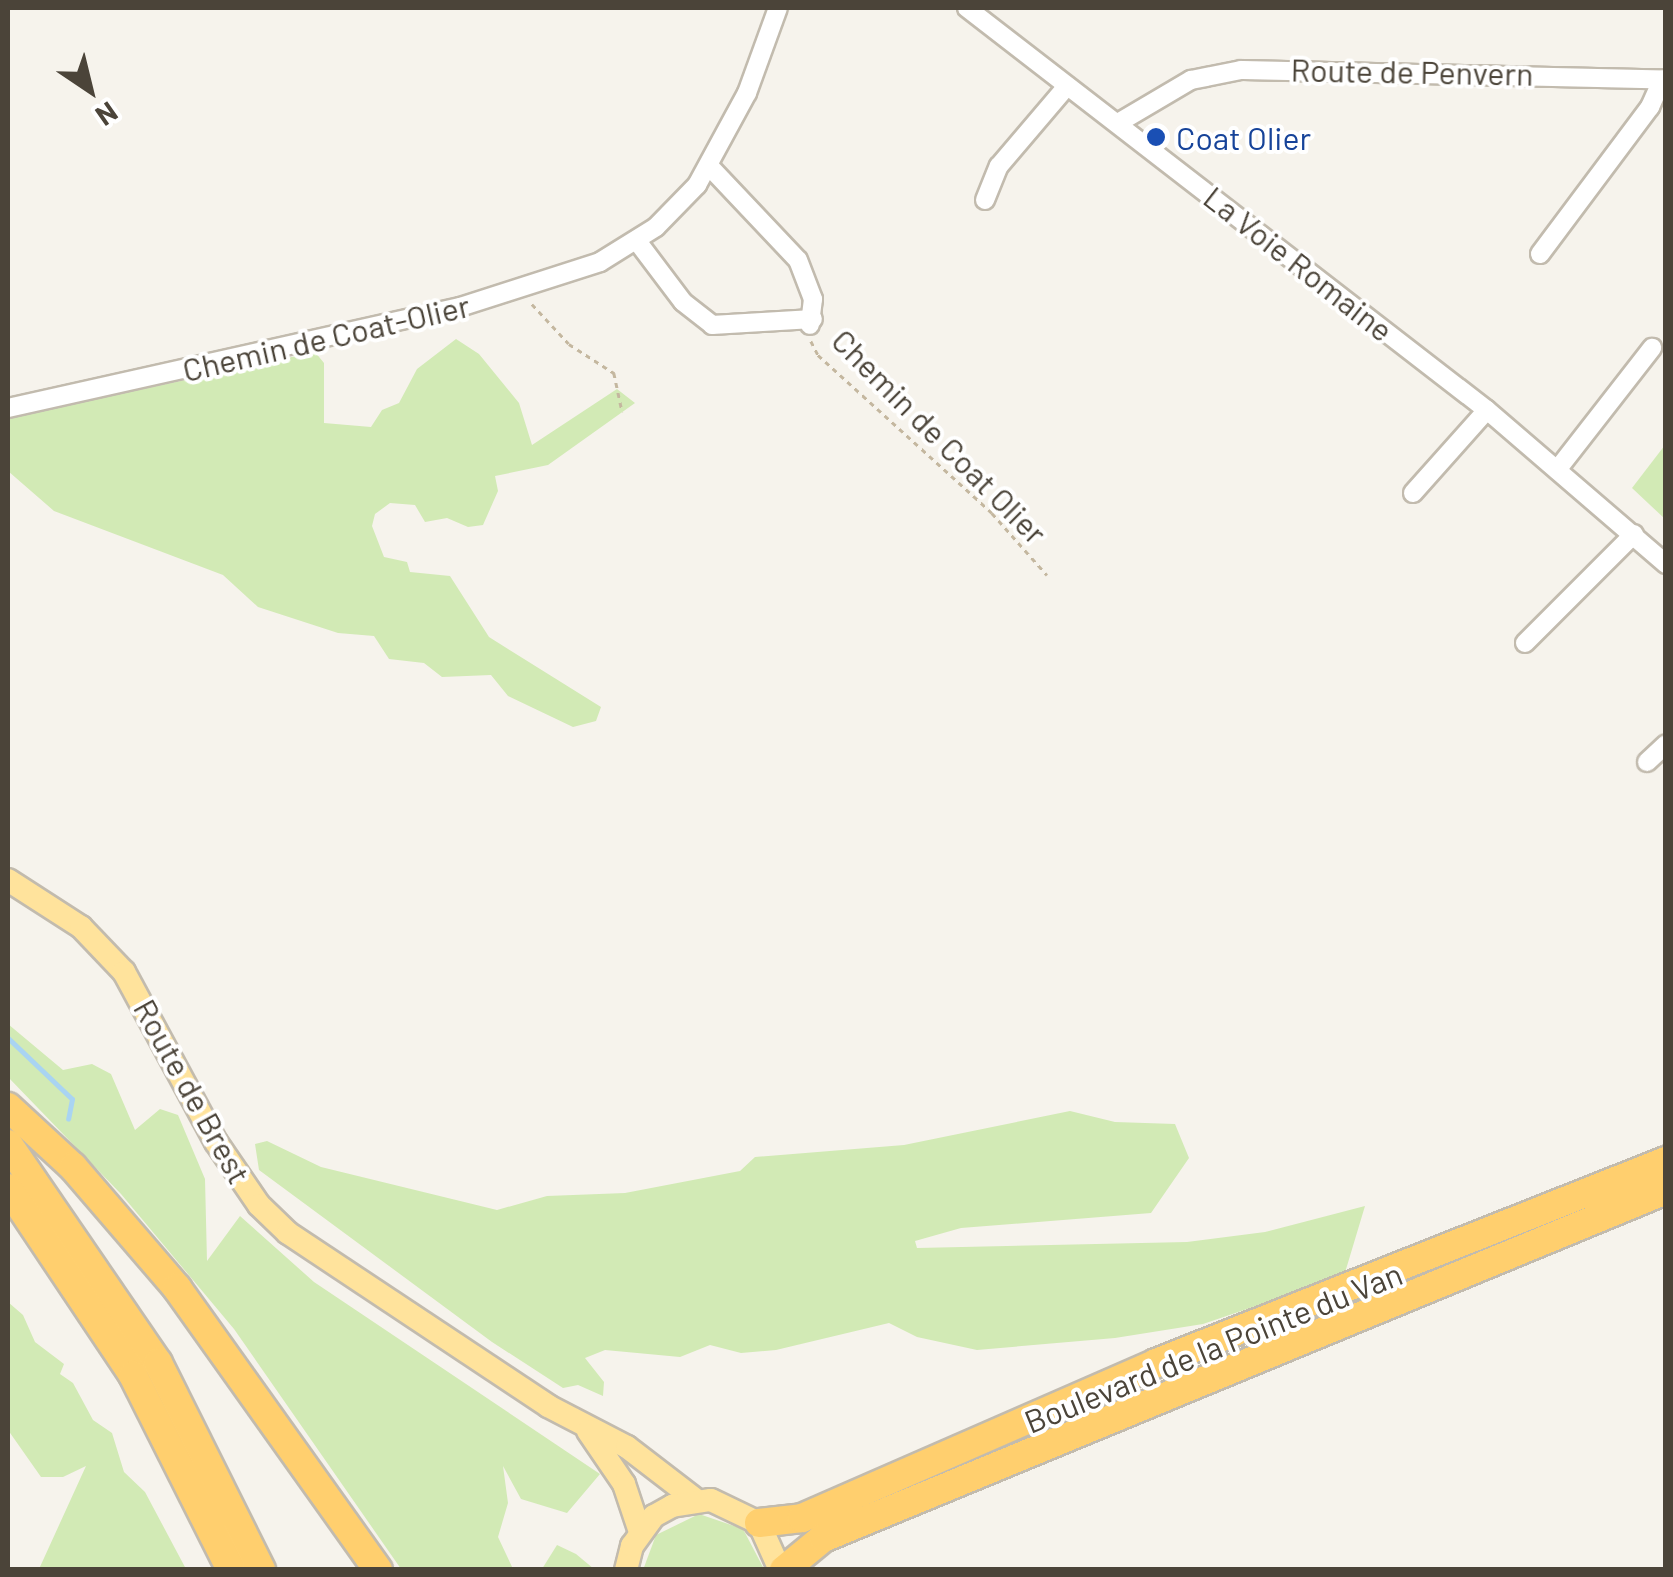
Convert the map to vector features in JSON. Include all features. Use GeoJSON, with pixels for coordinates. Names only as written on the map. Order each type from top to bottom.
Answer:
{"type":"FeatureCollection","features":[{"type":"Feature","properties":{"kind":"highway"},"geometry":{"type":"LineString","coordinates":[[8,1107],[72,1167],[177,1288],[378,1570]]}},
{"type":"Feature","properties":{"kind":"highway"},"geometry":{"type":"LineString","coordinates":[[8,1144],[158,1362],[261,1570]]}},
{"type":"Feature","properties":{"kind":"highway","name":"Boulevard de la Pointe du Van"},"geometry":{"type":"LineString","coordinates":[[759,1523],[802,1518],[1156,1363],[1666,1160]]}},
{"type":"Feature","properties":{"kind":"highway"},"geometry":{"type":"LineString","coordinates":[[8,1188],[94,1310],[192,1486],[231,1570]]}},
{"type":"Feature","properties":{"kind":"highway","name":"Boulevard de la Pointe du Van"},"geometry":{"type":"LineString","coordinates":[[782,1570],[824,1538],[1666,1190]]}},
{"type":"Feature","properties":{"kind":"highway"},"geometry":{"type":"LineString","coordinates":[[192,1486],[190,1511],[213,1570]]}},
{"type":"Feature","properties":{"kind":"main road","name":"Route de Brest"},"geometry":{"type":"LineString","coordinates":[[8,880],[80,927],[124,972],[216,1142],[273,1220],[586,1428],[627,1447],[696,1500]]}},
{"type":"Feature","properties":{"kind":"main road","name":"Route de Brest"},"geometry":{"type":"LineString","coordinates":[[586,1428],[624,1484],[640,1532]]}},
{"type":"Feature","properties":{"kind":"main road"},"geometry":{"type":"LineString","coordinates":[[626,1570],[640,1532],[672,1506],[696,1500],[728,1503],[759,1523],[782,1570]]}},
{"type":"Feature","properties":{"kind":"street","name":"Chemin de Coat-Olier"},"geometry":{"type":"LineString","coordinates":[[8,408],[526,289],[637,241],[673,213],[709,166],[778,8]]}},
{"type":"Feature","properties":{"kind":"street","name":"La Voie Romaine"},"geometry":{"type":"LineString","coordinates":[[968,8],[1486,410],[1666,564]]}},
{"type":"Feature","properties":{"kind":"street","name":"Route de Penvern"},"geometry":{"type":"LineString","coordinates":[[1118,123],[1204,75],[1266,68],[1664,80],[1638,124],[1540,254]]}},
{"type":"Feature","properties":{"kind":"street"},"geometry":{"type":"LineString","coordinates":[[986,200],[999,166],[1068,86]]}},
{"type":"Feature","properties":{"kind":"street"},"geometry":{"type":"LineString","coordinates":[[1139,138],[1167,96]]}},
{"type":"Feature","properties":{"kind":"street"},"geometry":{"type":"LineString","coordinates":[[637,241],[683,302],[712,324],[811,322],[813,299],[798,260],[709,166]]}},
{"type":"Feature","properties":{"kind":"street"},"geometry":{"type":"LineString","coordinates":[[1558,470],[1652,348]]}},
{"type":"Feature","properties":{"kind":"street"},"geometry":{"type":"LineString","coordinates":[[1413,493],[1486,410]]}},
{"type":"Feature","properties":{"kind":"street"},"geometry":{"type":"LineString","coordinates":[[1526,643],[1634,534]]}},
{"type":"Feature","properties":{"kind":"street"},"geometry":{"type":"LineString","coordinates":[[1647,762],[1666,744]]}},
{"type":"Feature","properties":{"kind":"path"},"geometry":{"type":"LineString","coordinates":[[526,289],[552,329],[614,373],[622,412]]}},
{"type":"Feature","properties":{"kind":"path","name":"Chemin de Coat Olier"},"geometry":{"type":"LineString","coordinates":[[811,322],[818,355],[992,513],[1047,575]]}},
{"type":"Feature","properties":{"kind":"green space"},"geometry":{"type":"Polygon","coordinates":[[[456,339],[479,354],[519,403],[532,445],[617,389],[635,403],[548,465],[495,476],[498,491],[483,525],[468,527],[447,518],[425,522],[415,505],[390,503],[375,514],[372,526],[384,557],[407,562],[410,572],[450,576],[489,637],[601,707],[596,721],[573,727],[508,696],[491,675],[442,677],[424,663],[389,659],[374,636],[338,633],[258,607],[223,575],[54,511],[8,471],[8,418],[315,352],[324,363],[324,423],[371,427],[382,410],[399,403],[417,369],[456,339]]]}},
{"type":"Feature","properties":{"kind":"green space"},"geometry":{"type":"Polygon","coordinates":[[[1665,445],[1665,519],[1632,488],[1665,445]]]}},
{"type":"Feature","properties":{"kind":"green space"},"geometry":{"type":"Polygon","coordinates":[[[8,1024],[63,1070],[92,1064],[111,1074],[135,1130],[160,1109],[178,1115],[205,1179],[207,1261],[240,1216],[314,1282],[600,1474],[567,1513],[521,1499],[503,1466],[508,1503],[498,1537],[513,1569],[401,1569],[234,1329],[121,1194],[8,1077],[8,1024]]]}},
{"type":"Feature","properties":{"kind":"green space"},"geometry":{"type":"Polygon","coordinates":[[[1070,1111],[1115,1122],[1175,1124],[1189,1158],[1151,1213],[961,1228],[915,1241],[917,1248],[1187,1242],[1265,1232],[1365,1206],[1344,1276],[1203,1324],[1115,1338],[977,1350],[917,1337],[889,1323],[776,1350],[741,1353],[710,1345],[680,1357],[605,1350],[585,1358],[604,1382],[603,1396],[578,1385],[563,1388],[492,1342],[259,1170],[255,1144],[267,1141],[321,1167],[497,1210],[547,1196],[625,1193],[740,1171],[755,1157],[904,1145],[1070,1111]]]}},
{"type":"Feature","properties":{"kind":"green space"},"geometry":{"type":"Polygon","coordinates":[[[8,1302],[23,1315],[35,1342],[64,1364],[60,1374],[73,1383],[93,1420],[112,1433],[124,1472],[145,1492],[186,1569],[39,1569],[86,1466],[63,1477],[41,1477],[8,1430],[8,1302]]]}},
{"type":"Feature","properties":{"kind":"green space"},"geometry":{"type":"Polygon","coordinates":[[[699,1514],[743,1529],[764,1569],[643,1570],[656,1535],[699,1514]]]}},
{"type":"Feature","properties":{"kind":"green space"},"geometry":{"type":"Polygon","coordinates":[[[557,1545],[576,1554],[594,1569],[542,1569],[557,1545]]]}},
{"type":"Feature","properties":{"kind":"waterway"},"geometry":{"type":"LineString","coordinates":[[8,1038],[72,1099],[68,1119]]}},
{"type":"Feature","properties":{"kind":"place","name":"Coat Olier"},"geometry":{"type":"Point","coordinates":[1156,137]}}]}
